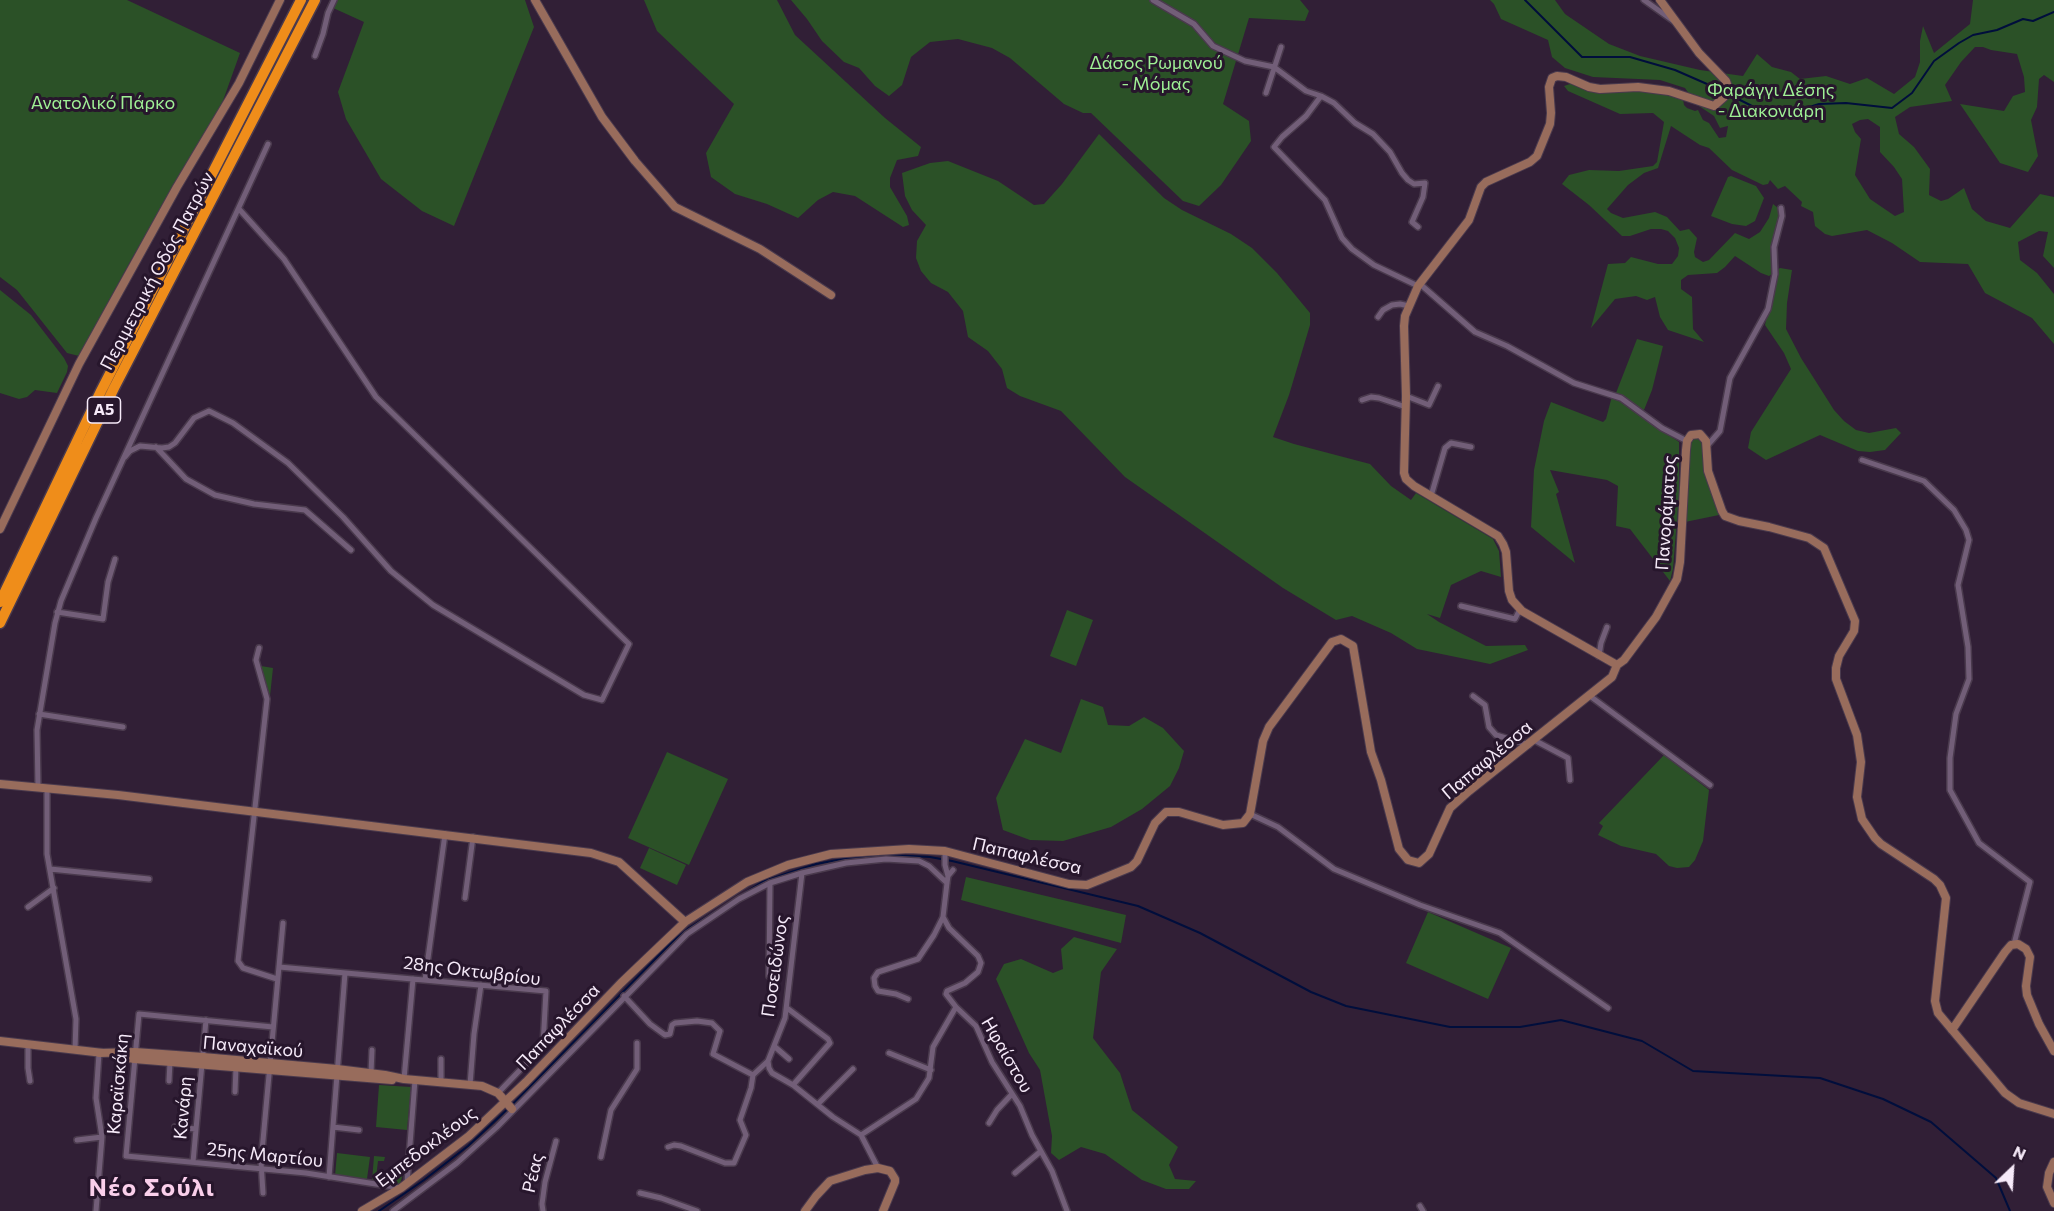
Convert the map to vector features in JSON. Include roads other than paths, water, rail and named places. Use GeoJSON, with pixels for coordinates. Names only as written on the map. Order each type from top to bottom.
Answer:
{"type":"FeatureCollection","features":[{"type":"Feature","properties":{"kind":"highway","name":"Περιμετρική Οδός Πατρών"},"geometry":{"type":"LineString","coordinates":[[0,602],[101,391],[301,0]]}},
{"type":"Feature","properties":{"kind":"highway","name":"Περιμετρική Οδός Πατρών"},"geometry":{"type":"LineString","coordinates":[[0,623],[130,358],[315,0]]}},
{"type":"Feature","properties":{"kind":"street"},"geometry":{"type":"LineString","coordinates":[[0,529],[79,364],[166,206],[239,83],[280,0]]}},
{"type":"Feature","properties":{"kind":"street"},"geometry":{"type":"LineString","coordinates":[[315,56],[334,0]]}},
{"type":"Feature","properties":{"kind":"street"},"geometry":{"type":"LineString","coordinates":[[536,0],[602,117],[635,161],[675,207],[760,249],[831,294]]}},
{"type":"Feature","properties":{"kind":"street"},"geometry":{"type":"LineString","coordinates":[[1153,0],[1194,24],[1213,46],[1245,61],[1274,67],[1306,91],[1334,103],[1387,148],[1408,180],[1414,184],[1425,183],[1423,197],[1412,222],[1418,227]]}},
{"type":"Feature","properties":{"kind":"street"},"geometry":{"type":"LineString","coordinates":[[1644,0],[1679,25]]}},
{"type":"Feature","properties":{"kind":"street"},"geometry":{"type":"LineString","coordinates":[[1617,665],[1520,609],[1512,600],[1509,591],[1506,552],[1501,539],[1431,496],[1409,481],[1404,473],[1406,396],[1404,321],[1419,285],[1469,220],[1481,187],[1486,182],[1530,162],[1537,156],[1550,124],[1549,87],[1554,77],[1566,76],[1589,87],[1600,89],[1638,87],[1669,91],[1714,106],[1726,93],[1726,81],[1699,52],[1660,0]]}},
{"type":"Feature","properties":{"kind":"street"},"geometry":{"type":"LineString","coordinates":[[1266,93],[1281,47]]}},
{"type":"Feature","properties":{"kind":"street"},"geometry":{"type":"LineString","coordinates":[[1321,96],[1306,116],[1278,140],[1274,147],[1324,200],[1342,238],[1352,249],[1374,265],[1419,285],[1475,332],[1507,346],[1574,383],[1621,398],[1662,428],[1687,441]]}},
{"type":"Feature","properties":{"kind":"street"},"geometry":{"type":"LineString","coordinates":[[75,1050],[76,1018],[47,854],[37,730],[57,612],[96,518],[268,144]]}},
{"type":"Feature","properties":{"kind":"street"},"geometry":{"type":"LineString","coordinates":[[1706,447],[1720,431],[1730,378],[1768,309],[1775,274],[1774,246],[1782,216],[1781,208]]}},
{"type":"Feature","properties":{"kind":"street"},"geometry":{"type":"LineString","coordinates":[[125,457],[130,450],[136,447],[147,445],[169,447],[175,443],[194,418],[209,411],[233,423],[288,463],[344,517],[391,571],[433,605],[584,695],[602,700],[629,644],[376,397],[284,259],[239,209]]}},
{"type":"Feature","properties":{"kind":"street"},"geometry":{"type":"LineString","coordinates":[[1378,318],[1383,310],[1392,305],[1409,306]]}},
{"type":"Feature","properties":{"kind":"street"},"geometry":{"type":"LineString","coordinates":[[1406,396],[1429,405],[1438,386]]}},
{"type":"Feature","properties":{"kind":"street"},"geometry":{"type":"LineString","coordinates":[[1362,400],[1379,399],[1406,407]]}},
{"type":"Feature","properties":{"kind":"street","name":"Πανοράματος"},"geometry":{"type":"LineString","coordinates":[[1617,665],[1624,660],[1656,617],[1677,579],[1687,441],[1694,434],[1700,434],[1706,441],[1708,471],[1725,516],[1820,543],[1847,602],[1856,625],[1850,640],[1839,656],[1836,668],[1840,689],[1857,735],[1861,762],[1858,806],[1864,823],[1875,838],[1934,879],[1944,892],[1946,904],[1935,1001],[1938,1013],[1952,1030]]}},
{"type":"Feature","properties":{"kind":"street"},"geometry":{"type":"LineString","coordinates":[[1431,496],[1444,448],[1451,443],[1471,447]]}},
{"type":"Feature","properties":{"kind":"street"},"geometry":{"type":"LineString","coordinates":[[156,447],[186,478],[215,495],[254,504],[305,510],[351,550]]}},
{"type":"Feature","properties":{"kind":"street"},"geometry":{"type":"LineString","coordinates":[[1862,460],[1924,480],[1953,510],[1969,540],[1958,585],[1968,647],[1969,680],[1956,714],[1950,758],[1950,790],[1979,843],[2030,882],[2014,944],[2002,955],[1952,1030],[1998,1086],[2012,1099],[2054,1114]]}},
{"type":"Feature","properties":{"kind":"street"},"geometry":{"type":"LineString","coordinates":[[57,612],[103,619],[108,580],[115,559]]}},
{"type":"Feature","properties":{"kind":"street"},"geometry":{"type":"LineString","coordinates":[[1461,606],[1515,619],[1520,609]]}},
{"type":"Feature","properties":{"kind":"street"},"geometry":{"type":"LineString","coordinates":[[1599,656],[1600,643],[1607,627]]}},
{"type":"Feature","properties":{"kind":"street","name":"Παπαφλέσσα"},"geometry":{"type":"LineString","coordinates":[[506,1102],[621,983],[685,922],[747,882],[789,865],[831,854],[909,849],[945,854],[1069,884],[1087,885],[1131,867],[1137,861],[1155,823],[1166,812],[1184,813],[1228,825],[1243,823],[1250,814],[1265,733],[1336,639],[1345,640],[1353,646],[1371,752],[1381,780],[1399,849],[1408,860],[1419,863],[1427,858],[1450,808],[1590,696],[1612,677],[1617,665]]}},
{"type":"Feature","properties":{"kind":"street"},"geometry":{"type":"LineString","coordinates":[[259,648],[256,660],[267,699],[238,961],[243,968],[277,979]]}},
{"type":"Feature","properties":{"kind":"street"},"geometry":{"type":"LineString","coordinates":[[1473,696],[1485,705],[1489,727],[1496,735],[1531,742],[1568,758],[1570,780]]}},
{"type":"Feature","properties":{"kind":"street"},"geometry":{"type":"LineString","coordinates":[[1590,696],[1710,785]]}},
{"type":"Feature","properties":{"kind":"street"},"geometry":{"type":"LineString","coordinates":[[39,714],[123,727]]}},
{"type":"Feature","properties":{"kind":"street"},"geometry":{"type":"LineString","coordinates":[[0,784],[474,837],[586,852],[619,862],[685,922]]}},
{"type":"Feature","properties":{"kind":"street"},"geometry":{"type":"LineString","coordinates":[[1250,814],[1278,827],[1334,869],[1420,905],[1500,933],[1608,1008]]}},
{"type":"Feature","properties":{"kind":"street"},"geometry":{"type":"LineString","coordinates":[[425,980],[445,834]]}},
{"type":"Feature","properties":{"kind":"street"},"geometry":{"type":"LineString","coordinates":[[465,898],[474,837]]}},
{"type":"Feature","properties":{"kind":"street"},"geometry":{"type":"LineString","coordinates":[[908,999],[878,991],[874,978],[878,972],[918,959],[934,935],[944,917],[948,876],[945,854]]}},
{"type":"Feature","properties":{"kind":"street"},"geometry":{"type":"LineString","coordinates":[[393,1211],[482,1141],[687,934],[739,899],[770,883],[802,873],[846,863],[886,859],[919,861],[929,866],[947,883]]}},
{"type":"Feature","properties":{"kind":"street"},"geometry":{"type":"LineString","coordinates":[[50,869],[149,879]]}},
{"type":"Feature","properties":{"kind":"street"},"geometry":{"type":"LineString","coordinates":[[948,876],[953,870]]}},
{"type":"Feature","properties":{"kind":"street","name":"Ποσειδώνος"},"geometry":{"type":"LineString","coordinates":[[768,1061],[787,1008],[802,873]]}},
{"type":"Feature","properties":{"kind":"street"},"geometry":{"type":"LineString","coordinates":[[769,976],[770,883]]}},
{"type":"Feature","properties":{"kind":"street"},"geometry":{"type":"LineString","coordinates":[[28,907],[54,888]]}},
{"type":"Feature","properties":{"kind":"street"},"geometry":{"type":"LineString","coordinates":[[861,1135],[911,1104],[929,1078],[933,1047],[956,1007],[946,994],[947,991],[965,983],[978,972],[981,963],[978,956],[950,928],[944,917]]}},
{"type":"Feature","properties":{"kind":"street"},"geometry":{"type":"LineString","coordinates":[[264,1192],[261,1168],[283,922]]}},
{"type":"Feature","properties":{"kind":"street"},"geometry":{"type":"LineString","coordinates":[[2014,944],[2023,946],[2030,955],[2026,995],[2054,1051]]}},
{"type":"Feature","properties":{"kind":"street","name":"28ης Οκτωβρίου"},"geometry":{"type":"LineString","coordinates":[[279,966],[546,991],[543,1046],[498,1093]]}},
{"type":"Feature","properties":{"kind":"street"},"geometry":{"type":"LineString","coordinates":[[328,1177],[345,973]]}},
{"type":"Feature","properties":{"kind":"street"},"geometry":{"type":"LineString","coordinates":[[404,1079],[413,979]]}},
{"type":"Feature","properties":{"kind":"street"},"geometry":{"type":"LineString","coordinates":[[470,1085],[481,985]]}},
{"type":"Feature","properties":{"kind":"street"},"geometry":{"type":"LineString","coordinates":[[624,996],[650,1024],[665,1035],[669,1035],[672,1024],[678,1022],[712,1023],[720,1031],[713,1054],[753,1075]]}},
{"type":"Feature","properties":{"kind":"street","name":"Ηφαίστου"},"geometry":{"type":"LineString","coordinates":[[956,1007],[976,1026],[992,1062],[1012,1094],[1054,1175],[1067,1211]]}},
{"type":"Feature","properties":{"kind":"street"},"geometry":{"type":"LineString","coordinates":[[787,1008],[828,1039],[830,1043],[793,1085]]}},
{"type":"Feature","properties":{"kind":"street","name":"Καραϊσκάκη"},"geometry":{"type":"LineString","coordinates":[[126,1156],[139,1014],[206,1020]]}},
{"type":"Feature","properties":{"kind":"street"},"geometry":{"type":"LineString","coordinates":[[206,1020],[273,1026]]}},
{"type":"Feature","properties":{"kind":"street","name":"Κανάρη"},"geometry":{"type":"LineString","coordinates":[[193,1162],[206,1020]]}},
{"type":"Feature","properties":{"kind":"street","name":"Παναχαϊκού"},"geometry":{"type":"LineString","coordinates":[[0,1041],[99,1053],[337,1073],[384,1080],[404,1079]]}},
{"type":"Feature","properties":{"kind":"street"},"geometry":{"type":"LineString","coordinates":[[601,1157],[612,1106],[637,1069],[637,1043]]}},
{"type":"Feature","properties":{"kind":"street"},"geometry":{"type":"LineString","coordinates":[[28,1044],[30,1081]]}},
{"type":"Feature","properties":{"kind":"street"},"geometry":{"type":"LineString","coordinates":[[774,1046],[789,1059]]}},
{"type":"Feature","properties":{"kind":"street"},"geometry":{"type":"LineString","coordinates":[[371,1073],[372,1050]]}},
{"type":"Feature","properties":{"kind":"street"},"geometry":{"type":"LineString","coordinates":[[96,1211],[102,1137],[96,1098],[99,1053]]}},
{"type":"Feature","properties":{"kind":"street"},"geometry":{"type":"LineString","coordinates":[[889,1053],[931,1070]]}},
{"type":"Feature","properties":{"kind":"street","name":"Παναχαϊκού"},"geometry":{"type":"LineString","coordinates":[[135,1055],[170,1062],[202,1061],[236,1067],[270,1067]]}},
{"type":"Feature","properties":{"kind":"street"},"geometry":{"type":"LineString","coordinates":[[441,1059],[441,1083]]}},
{"type":"Feature","properties":{"kind":"street"},"geometry":{"type":"LineString","coordinates":[[668,1147],[676,1145],[725,1163],[735,1162],[747,1135],[741,1120],[753,1075],[768,1061]]}},
{"type":"Feature","properties":{"kind":"street"},"geometry":{"type":"LineString","coordinates":[[768,1061],[772,1073],[793,1085],[833,1117],[861,1135],[879,1168]]}},
{"type":"Feature","properties":{"kind":"street"},"geometry":{"type":"LineString","coordinates":[[169,1081],[170,1062]]}},
{"type":"Feature","properties":{"kind":"street"},"geometry":{"type":"LineString","coordinates":[[235,1092],[236,1067]]}},
{"type":"Feature","properties":{"kind":"street"},"geometry":{"type":"LineString","coordinates":[[818,1104],[853,1069]]}},
{"type":"Feature","properties":{"kind":"street","name":"Παναχαϊκού"},"geometry":{"type":"LineString","coordinates":[[337,1073],[371,1073],[404,1079],[470,1085],[485,1087],[498,1093]]}},
{"type":"Feature","properties":{"kind":"street"},"geometry":{"type":"LineString","coordinates":[[404,1186],[415,1080]]}},
{"type":"Feature","properties":{"kind":"street"},"geometry":{"type":"LineString","coordinates":[[498,1093],[512,1109]]}},
{"type":"Feature","properties":{"kind":"street"},"geometry":{"type":"LineString","coordinates":[[989,1123],[997,1110],[1012,1094]]}},
{"type":"Feature","properties":{"kind":"street","name":"Εμπεδοκλέους"},"geometry":{"type":"LineString","coordinates":[[362,1211],[404,1186],[459,1144],[506,1102]]}},
{"type":"Feature","properties":{"kind":"street"},"geometry":{"type":"LineString","coordinates":[[175,1127],[196,1129]]}},
{"type":"Feature","properties":{"kind":"street"},"geometry":{"type":"LineString","coordinates":[[333,1127],[359,1130]]}},
{"type":"Feature","properties":{"kind":"street"},"geometry":{"type":"LineString","coordinates":[[77,1140],[102,1137]]}},
{"type":"Feature","properties":{"kind":"street","name":"Ρέας"},"geometry":{"type":"LineString","coordinates":[[543,1211],[545,1182],[556,1141]]}},
{"type":"Feature","properties":{"kind":"street"},"geometry":{"type":"LineString","coordinates":[[1015,1173],[1041,1151]]}},
{"type":"Feature","properties":{"kind":"street","name":"25ης Μαρτίου"},"geometry":{"type":"LineString","coordinates":[[126,1156],[261,1168],[404,1186]]}},
{"type":"Feature","properties":{"kind":"street"},"geometry":{"type":"LineString","coordinates":[[2054,1162],[2049,1173],[2047,1187],[2054,1203]]}},
{"type":"Feature","properties":{"kind":"street"},"geometry":{"type":"LineString","coordinates":[[805,1211],[831,1181],[879,1168],[890,1171],[896,1182],[883,1211]]}},
{"type":"Feature","properties":{"kind":"street"},"geometry":{"type":"LineString","coordinates":[[640,1192],[697,1211]]}},
{"type":"Feature","properties":{"kind":"waterway"},"geometry":{"type":"LineString","coordinates":[[1525,0],[1582,57],[1630,57],[1675,70],[1723,91]]}},
{"type":"Feature","properties":{"kind":"waterway"},"geometry":{"type":"LineString","coordinates":[[1728,94],[1758,109],[1787,114],[1819,104],[1846,103],[1892,108],[1912,93],[1934,61],[1959,43],[1973,35],[1997,30],[2023,19],[2033,21],[2054,12]]}},
{"type":"Feature","properties":{"kind":"waterway"},"geometry":{"type":"LineString","coordinates":[[379,1211],[468,1146],[512,1105],[672,942],[689,928],[762,882],[816,864],[891,855],[930,857],[952,861],[1138,906],[1200,933],[1311,992],[1346,1006],[1450,1027],[1520,1027],[1561,1020],[1642,1041],[1693,1071],[1820,1078],[1883,1099],[1931,1122],[1996,1178],[2010,1211]]}},
{"type":"Feature","properties":{"kind":"district","name":"Νέο Σούλι"},"geometry":{"type":"Point","coordinates":[152,1188]}},
{"type":"Feature","properties":{"kind":"park label","name":"Δάσος Ρωμανού - Μόμας"},"geometry":{"type":"Point","coordinates":[1156,73]}},
{"type":"Feature","properties":{"kind":"park label","name":"Φαράγγι Δέσης - Διακονιάρη"},"geometry":{"type":"Point","coordinates":[1771,100]}},
{"type":"Feature","properties":{"kind":"park label","name":"Ανατολικό Πάρκο"},"geometry":{"type":"Point","coordinates":[103,103]}}]}
